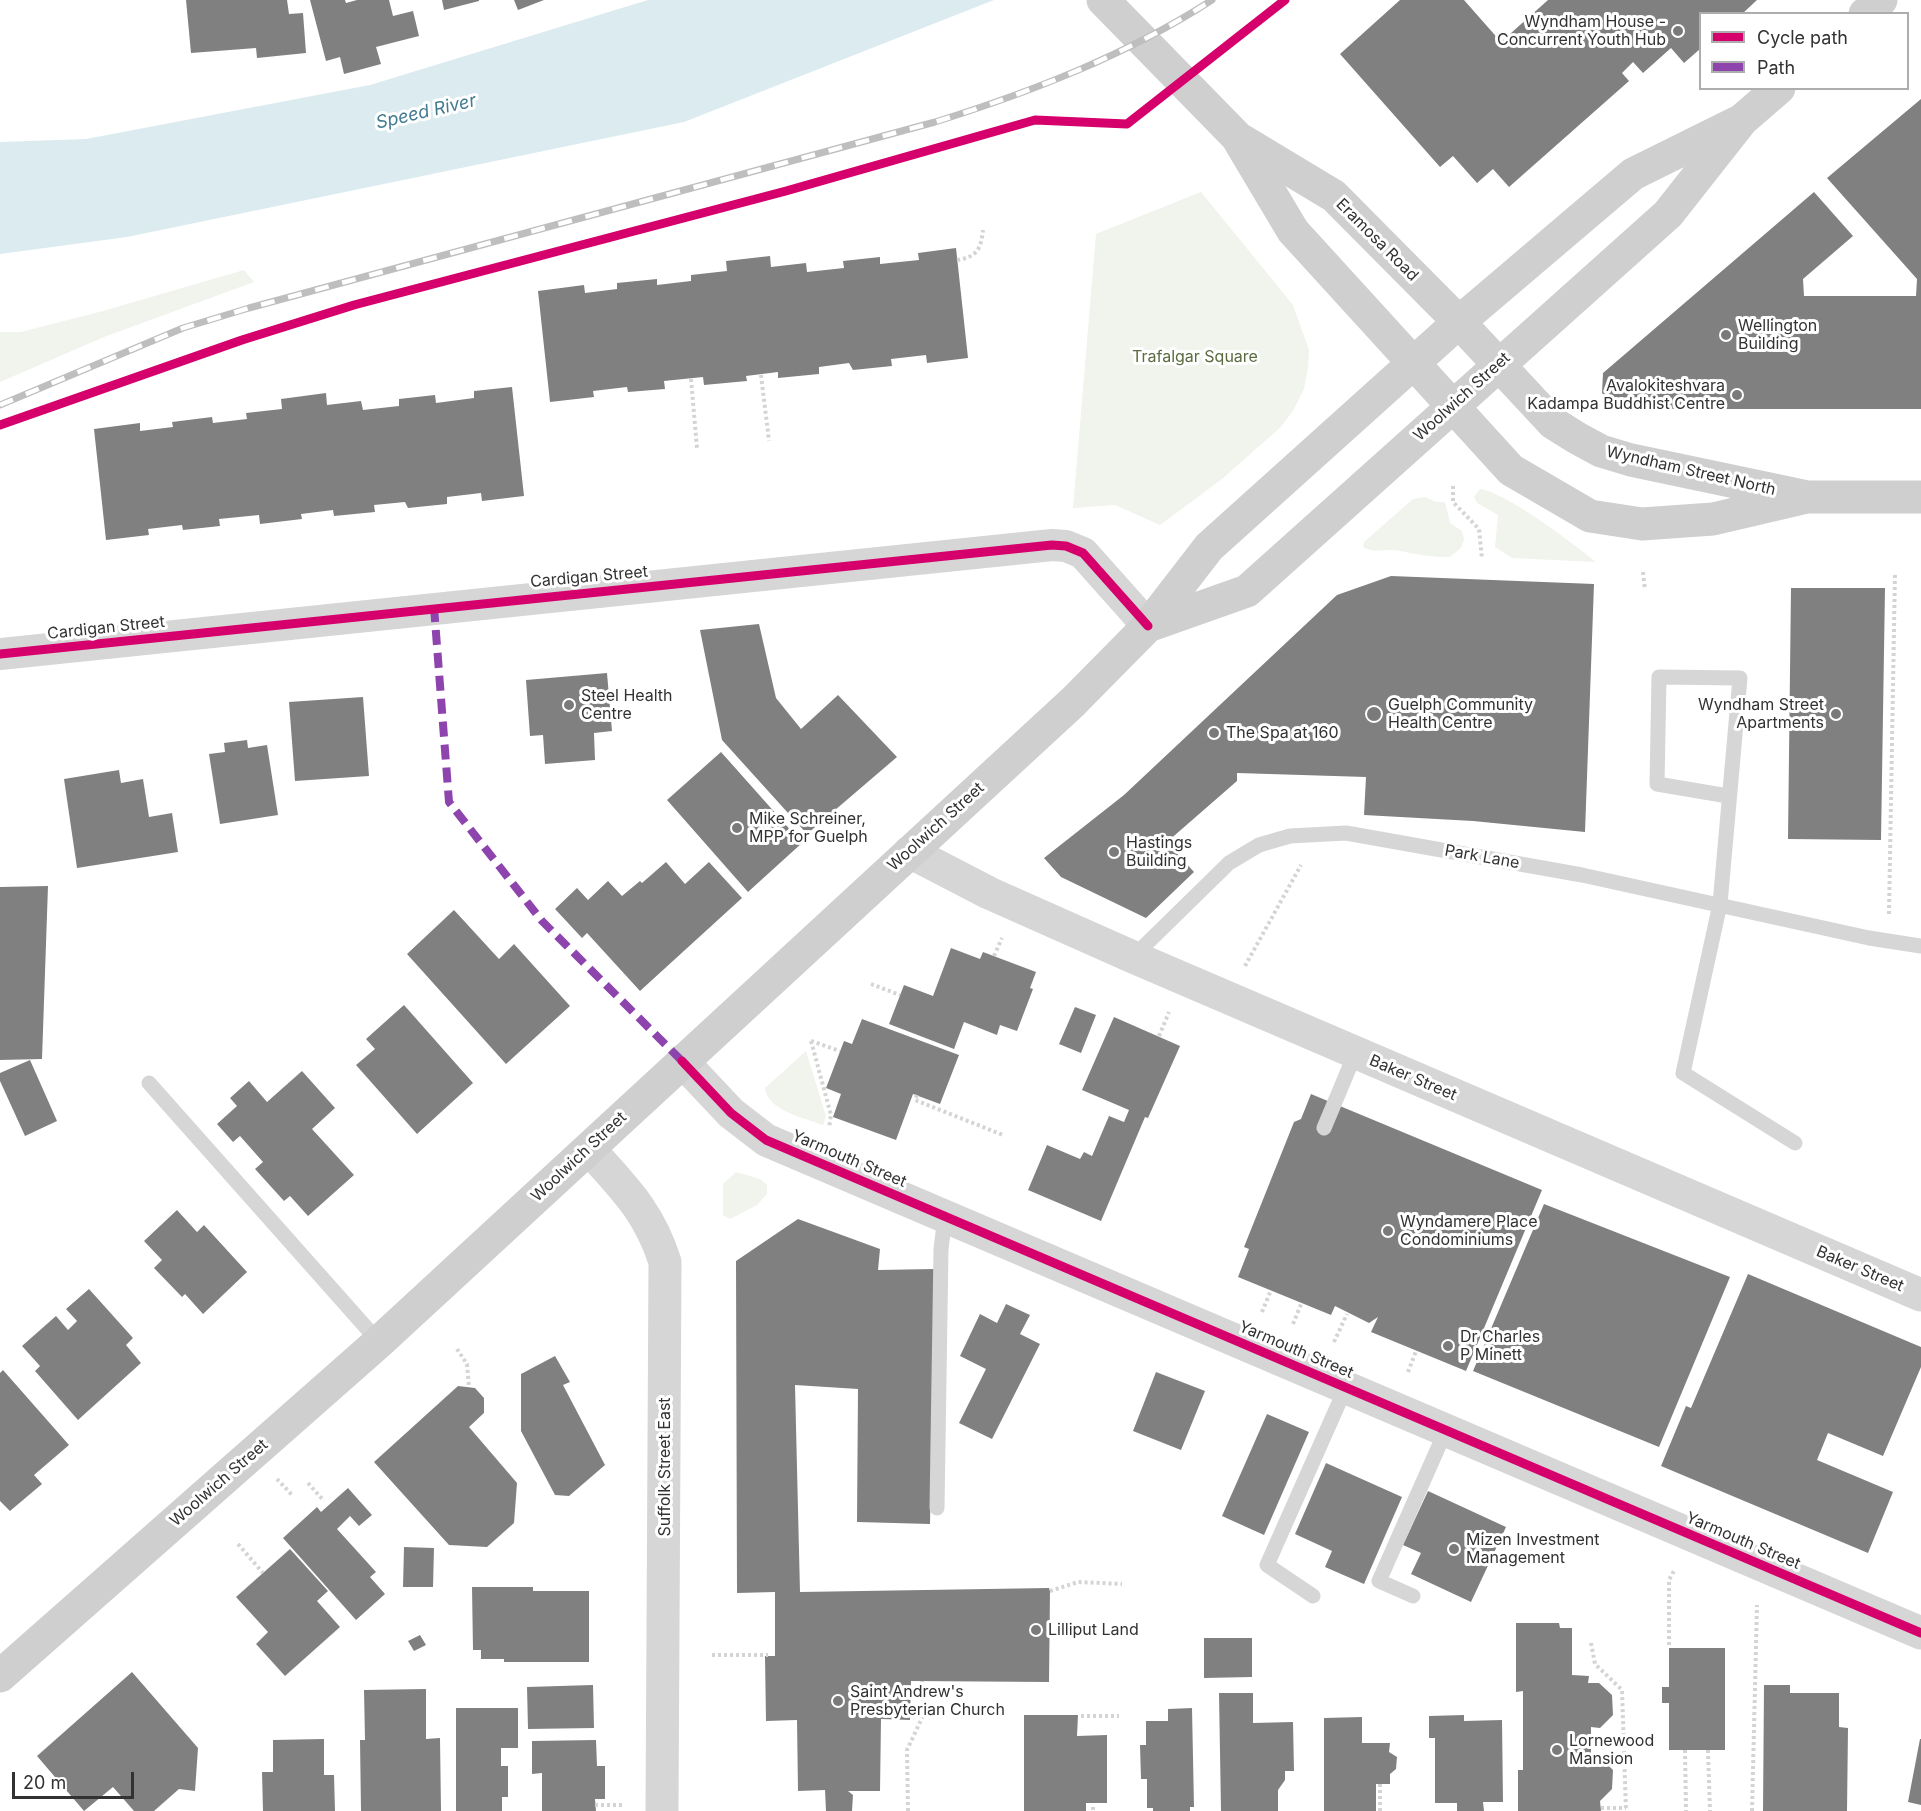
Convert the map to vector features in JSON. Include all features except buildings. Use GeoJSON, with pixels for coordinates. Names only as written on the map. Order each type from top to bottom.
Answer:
{"type":"FeatureCollection","features":[{"type":"Feature","properties":{"kind":"main road","name":"Eramosa Road"},"geometry":{"type":"LineString","coordinates":[[1103,0],[1237,137],[1293,231],[1414,364]]}},
{"type":"Feature","properties":{"kind":"main road"},"geometry":{"type":"LineString","coordinates":[[1867,12],[1881,0]]}},
{"type":"Feature","properties":{"kind":"main road","name":"Woolwich Street"},"geometry":{"type":"LineString","coordinates":[[1148,626],[1247,591],[1668,214],[1742,120],[1777,90]]}},
{"type":"Feature","properties":{"kind":"main road","name":"Woolwich Street"},"geometry":{"type":"LineString","coordinates":[[0,1676],[379,1342],[682,1060],[1073,702],[1148,626],[1209,548],[1459,322],[1634,174],[1742,120]]}},
{"type":"Feature","properties":{"kind":"main road","name":"Eramosa Road"},"geometry":{"type":"LineString","coordinates":[[1237,137],[1334,196],[1459,322],[1498,365]]}},
{"type":"Feature","properties":{"kind":"main road","name":"Wyndham Street North"},"geometry":{"type":"LineString","coordinates":[[1414,364],[1511,470],[1590,516],[1642,524],[1684,523],[1713,519],[1807,497]]}},
{"type":"Feature","properties":{"kind":"main road","name":"Wyndham Street North"},"geometry":{"type":"LineString","coordinates":[[1498,365],[1553,423],[1601,451],[1631,460],[1807,497],[1921,497]]}},
{"type":"Feature","properties":{"kind":"street","name":"Cardigan Street"},"geometry":{"type":"LineString","coordinates":[[0,654],[1052,545],[1066,546],[1083,553],[1148,626]]}},
{"type":"Feature","properties":{"kind":"street","name":"Baker Street"},"geometry":{"type":"LineString","coordinates":[[910,852],[988,893],[1132,957],[1921,1295]]}},
{"type":"Feature","properties":{"kind":"street","name":"Yarmouth Street"},"geometry":{"type":"LineString","coordinates":[[682,1060],[731,1113],[766,1140],[1921,1633]]}},
{"type":"Feature","properties":{"kind":"street","name":"Suffolk Street East"},"geometry":{"type":"LineString","coordinates":[[589,1149],[644,1212],[655,1231],[665,1262],[647,1808]]}},
{"type":"Feature","properties":{"kind":"lane"},"geometry":{"type":"LineString","coordinates":[[1728,796],[1657,784],[1659,677],[1740,678],[1720,904],[1683,1073],[1795,1143]]}},
{"type":"Feature","properties":{"kind":"lane","name":"Park Lane"},"geometry":{"type":"LineString","coordinates":[[1132,957],[1229,863],[1258,845],[1290,836],[1346,834],[1582,875],[1869,938],[1921,946]]}},
{"type":"Feature","properties":{"kind":"lane"},"geometry":{"type":"LineString","coordinates":[[1324,1128],[1355,1054]]}},
{"type":"Feature","properties":{"kind":"lane"},"geometry":{"type":"LineString","coordinates":[[149,1083],[379,1342]]}},
{"type":"Feature","properties":{"kind":"lane"},"geometry":{"type":"LineString","coordinates":[[937,1508],[941,1249],[945,1216]]}},
{"type":"Feature","properties":{"kind":"lane"},"geometry":{"type":"LineString","coordinates":[[1313,1596],[1267,1565],[1346,1388]]}},
{"type":"Feature","properties":{"kind":"lane"},"geometry":{"type":"LineString","coordinates":[[1413,1596],[1380,1581],[1446,1431]]}},
{"type":"Feature","properties":{"kind":"path"},"geometry":{"type":"LineString","coordinates":[[957,260],[970,258],[978,252],[981,247],[983,230]]}},
{"type":"Feature","properties":{"kind":"path"},"geometry":{"type":"LineString","coordinates":[[761,375],[769,441]]}},
{"type":"Feature","properties":{"kind":"path"},"geometry":{"type":"LineString","coordinates":[[691,379],[698,448]]}},
{"type":"Feature","properties":{"kind":"path"},"geometry":{"type":"LineString","coordinates":[[1453,486],[1453,502],[1479,529],[1482,559]]}},
{"type":"Feature","properties":{"kind":"path"},"geometry":{"type":"LineString","coordinates":[[1643,572],[1645,590]]}},
{"type":"Feature","properties":{"kind":"path"},"geometry":{"type":"LineString","coordinates":[[1889,940],[1895,572]]}},
{"type":"Feature","properties":{"kind":"path"},"geometry":{"type":"LineString","coordinates":[[1245,967],[1297,870],[1305,862]]}},
{"type":"Feature","properties":{"kind":"path"},"geometry":{"type":"LineString","coordinates":[[994,956],[1002,938]]}},
{"type":"Feature","properties":{"kind":"path"},"geometry":{"type":"LineString","coordinates":[[871,984],[900,995]]}},
{"type":"Feature","properties":{"kind":"path"},"geometry":{"type":"LineString","coordinates":[[1158,1036],[1171,1009]]}},
{"type":"Feature","properties":{"kind":"path"},"geometry":{"type":"LineString","coordinates":[[828,1135],[831,1115],[811,1041],[840,1051]]}},
{"type":"Feature","properties":{"kind":"path"},"geometry":{"type":"LineString","coordinates":[[917,1095],[915,1100],[1003,1135]]}},
{"type":"Feature","properties":{"kind":"path"},"geometry":{"type":"LineString","coordinates":[[1260,1318],[1270,1290]]}},
{"type":"Feature","properties":{"kind":"path"},"geometry":{"type":"LineString","coordinates":[[1290,1330],[1302,1302]]}},
{"type":"Feature","properties":{"kind":"path"},"geometry":{"type":"LineString","coordinates":[[1331,1348],[1347,1314]]}},
{"type":"Feature","properties":{"kind":"path"},"geometry":{"type":"LineString","coordinates":[[457,1349],[467,1364],[469,1387]]}},
{"type":"Feature","properties":{"kind":"path"},"geometry":{"type":"LineString","coordinates":[[1405,1379],[1416,1351]]}},
{"type":"Feature","properties":{"kind":"path"},"geometry":{"type":"LineString","coordinates":[[308,1483],[324,1501]]}},
{"type":"Feature","properties":{"kind":"path"},"geometry":{"type":"LineString","coordinates":[[238,1544],[263,1573]]}},
{"type":"Feature","properties":{"kind":"path"},"geometry":{"type":"LineString","coordinates":[[1669,1645],[1669,1580],[1678,1562]]}},
{"type":"Feature","properties":{"kind":"path"},"geometry":{"type":"LineString","coordinates":[[1050,1591],[1078,1582],[1122,1584]]}},
{"type":"Feature","properties":{"kind":"path"},"geometry":{"type":"LineString","coordinates":[[1752,1811],[1757,1596]]}},
{"type":"Feature","properties":{"kind":"path"},"geometry":{"type":"LineString","coordinates":[[1591,1642],[1595,1664],[1622,1690],[1626,1809],[1601,1808]]}},
{"type":"Feature","properties":{"kind":"path"},"geometry":{"type":"LineString","coordinates":[[712,1655],[768,1655]]}},
{"type":"Feature","properties":{"kind":"path"},"geometry":{"type":"LineString","coordinates":[[908,1811],[907,1750],[921,1723],[922,1681]]}},
{"type":"Feature","properties":{"kind":"path"},"geometry":{"type":"LineString","coordinates":[[1081,1716],[1119,1716]]}},
{"type":"Feature","properties":{"kind":"path"},"geometry":{"type":"LineString","coordinates":[[1591,1743],[1623,1742]]}},
{"type":"Feature","properties":{"kind":"path"},"geometry":{"type":"LineString","coordinates":[[1685,1750],[1686,1811]]}},
{"type":"Feature","properties":{"kind":"path"},"geometry":{"type":"LineString","coordinates":[[1708,1750],[1710,1811]]}},
{"type":"Feature","properties":{"kind":"path"},"geometry":{"type":"LineString","coordinates":[[1380,1784],[1380,1811]]}},
{"type":"Feature","properties":{"kind":"path"},"geometry":{"type":"LineString","coordinates":[[595,1804],[647,1808]]}},
{"type":"Feature","properties":{"kind":"green space","name":"Trafalgar Square"},"geometry":{"type":"Polygon","coordinates":[[[1201,192],[1293,305],[1309,350],[1304,389],[1294,409],[1281,427],[1222,479],[1160,525],[1115,505],[1073,508],[1096,234],[1201,192]]]}},
{"type":"Feature","properties":{"kind":"green space"},"geometry":{"type":"Polygon","coordinates":[[[244,270],[254,282],[104,337],[0,382],[0,332],[21,332],[244,270]]]}},
{"type":"Feature","properties":{"kind":"green space"},"geometry":{"type":"Polygon","coordinates":[[[1480,489],[1523,509],[1596,562],[1512,558],[1495,547],[1498,515],[1477,503],[1474,497],[1480,489]]]}},
{"type":"Feature","properties":{"kind":"green space"},"geometry":{"type":"Polygon","coordinates":[[[1425,497],[1436,502],[1445,502],[1450,523],[1462,531],[1464,539],[1461,548],[1450,557],[1426,556],[1396,550],[1372,550],[1363,547],[1364,542],[1413,499],[1425,497]]]}},
{"type":"Feature","properties":{"kind":"green space"},"geometry":{"type":"Polygon","coordinates":[[[806,1051],[826,1116],[823,1125],[779,1108],[767,1096],[765,1088],[806,1051]]]}},
{"type":"Feature","properties":{"kind":"green space"},"geometry":{"type":"Polygon","coordinates":[[[736,1172],[760,1179],[767,1185],[767,1194],[757,1205],[730,1219],[723,1215],[723,1184],[736,1172]]]}},
{"type":"Feature","properties":{"kind":"water","name":"Speed River"},"geometry":{"type":"Polygon","coordinates":[[[648,0],[994,0],[684,122],[127,237],[0,254],[0,142],[86,139],[370,85],[648,0]]]}},
{"type":"Feature","properties":{"kind":"railway"},"geometry":{"type":"LineString","coordinates":[[0,405],[183,328],[249,308],[935,122],[1007,98],[1112,55],[1180,20],[1212,0]]}},
{"type":"Feature","properties":{"kind":"marked path"},"geometry":{"type":"LineString","coordinates":[[434,607],[449,802],[542,921],[682,1061]]}},
{"type":"Feature","properties":{"kind":"cycle path"},"geometry":{"type":"LineString","coordinates":[[0,425],[242,340],[354,305],[786,191],[1035,120],[1127,124],[1285,0]]}},
{"type":"Feature","properties":{"kind":"cycle path"},"geometry":{"type":"LineString","coordinates":[[0,654],[1052,545],[1066,546],[1083,553],[1148,626]]}},
{"type":"Feature","properties":{"kind":"cycle path"},"geometry":{"type":"LineString","coordinates":[[682,1061],[731,1113],[766,1140],[1921,1633]]}},
{"type":"Feature","properties":{"kind":"place","name":"Wyndham House - Concurrent Youth Hub"},"geometry":{"type":"Point","coordinates":[1678,31]}},
{"type":"Feature","properties":{"kind":"place","name":"Wellington Building"},"geometry":{"type":"Point","coordinates":[1726,335]}},
{"type":"Feature","properties":{"kind":"place","name":"Avalokiteshvara Kadampa Buddhist Centre"},"geometry":{"type":"Point","coordinates":[1737,395]}},
{"type":"Feature","properties":{"kind":"place","name":"Steel Health Centre"},"geometry":{"type":"Point","coordinates":[569,705]}},
{"type":"Feature","properties":{"kind":"place","name":"Guelph Community Health Centre"},"geometry":{"type":"Point","coordinates":[1374,714]}},
{"type":"Feature","properties":{"kind":"place","name":"Wyndham Street Apartments"},"geometry":{"type":"Point","coordinates":[1836,714]}},
{"type":"Feature","properties":{"kind":"place","name":"The Spa at 160"},"geometry":{"type":"Point","coordinates":[1214,733]}},
{"type":"Feature","properties":{"kind":"place","name":"Mike Schreiner, MPP for Guelph"},"geometry":{"type":"Point","coordinates":[737,828]}},
{"type":"Feature","properties":{"kind":"place","name":"Hastings Building"},"geometry":{"type":"Point","coordinates":[1114,852]}},
{"type":"Feature","properties":{"kind":"place","name":"Wyndamere Place Condominiums"},"geometry":{"type":"Point","coordinates":[1388,1231]}},
{"type":"Feature","properties":{"kind":"place","name":"Dr Charles P Minett"},"geometry":{"type":"Point","coordinates":[1448,1346]}},
{"type":"Feature","properties":{"kind":"place","name":"Mizen Investment Management"},"geometry":{"type":"Point","coordinates":[1454,1549]}},
{"type":"Feature","properties":{"kind":"place","name":"Lilliput Land"},"geometry":{"type":"Point","coordinates":[1036,1630]}},
{"type":"Feature","properties":{"kind":"place","name":"Saint Andrew's Presbyterian Church"},"geometry":{"type":"Point","coordinates":[838,1701]}},
{"type":"Feature","properties":{"kind":"place","name":"Lornewood Mansion"},"geometry":{"type":"Point","coordinates":[1557,1750]}}]}
